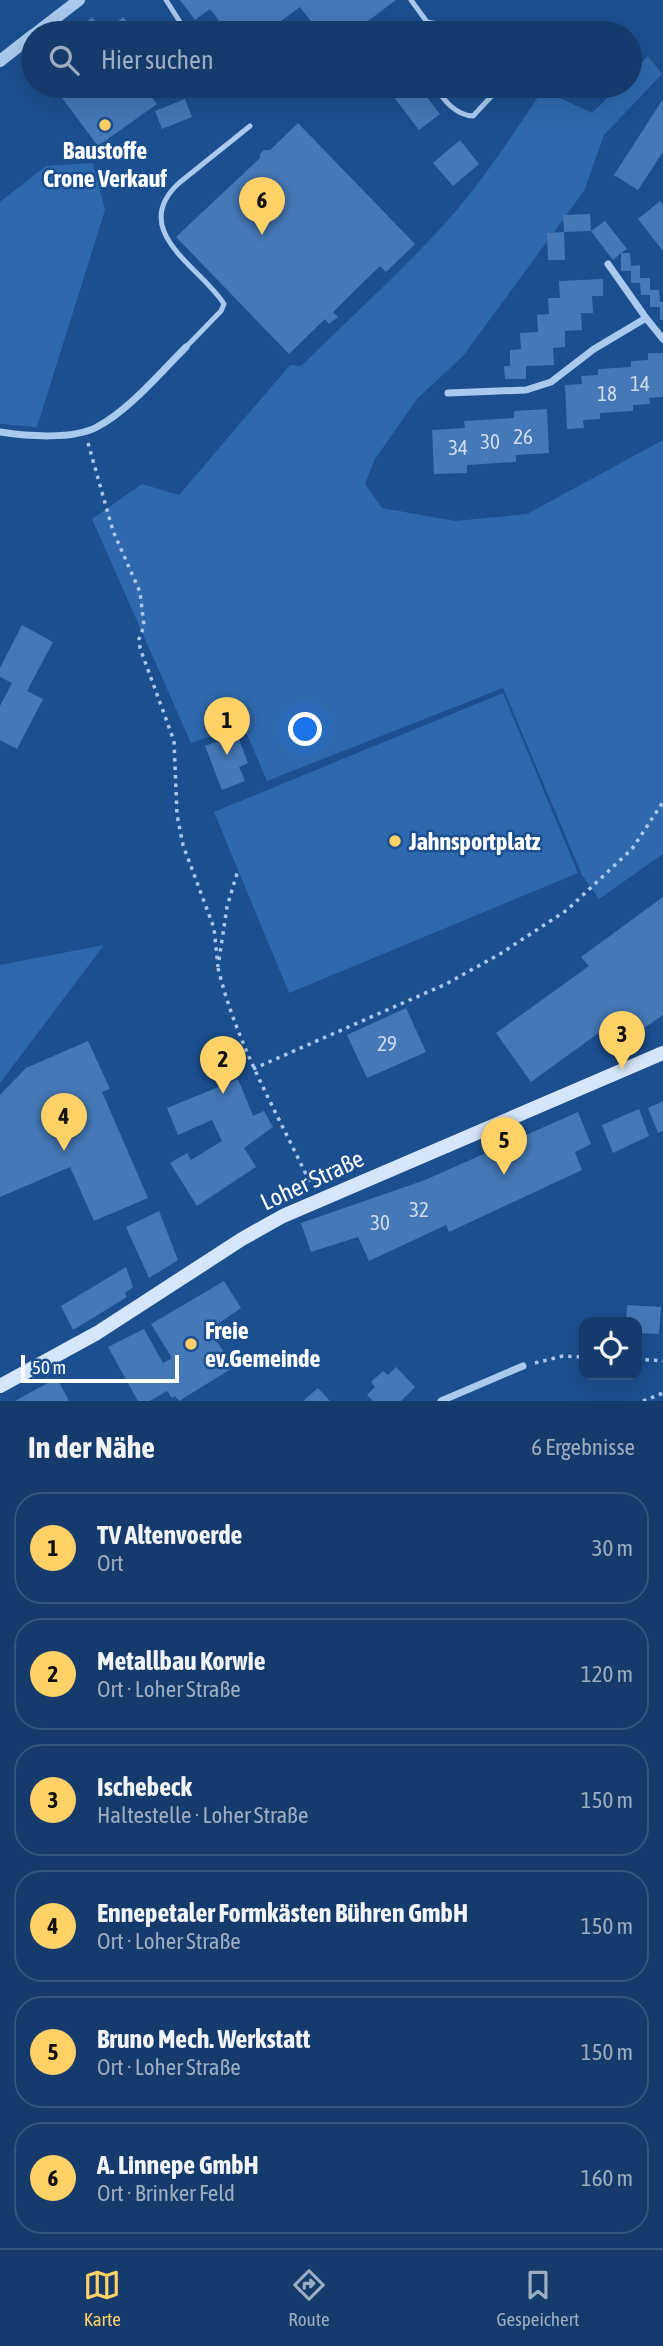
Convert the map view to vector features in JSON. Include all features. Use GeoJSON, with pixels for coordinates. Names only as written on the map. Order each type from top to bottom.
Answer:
{"type":"FeatureCollection","features":[{"type":"Feature","properties":{"kind":"main road","name":"Loher Straße"},"geometry":{"type":"LineString","coordinates":[[0,1387],[107,1327],[242,1239],[283,1216],[663,1053]]}},
{"type":"Feature","properties":{"kind":"street"},"geometry":{"type":"LineString","coordinates":[[52,21],[79,0]]}},
{"type":"Feature","properties":{"kind":"street"},"geometry":{"type":"LineString","coordinates":[[0,61],[21,45]]}},
{"type":"Feature","properties":{"kind":"street"},"geometry":{"type":"LineString","coordinates":[[608,264],[663,339]]}},
{"type":"Feature","properties":{"kind":"street"},"geometry":{"type":"LineString","coordinates":[[448,393],[526,390],[551,382],[594,349],[646,318]]}},
{"type":"Feature","properties":{"kind":"street"},"geometry":{"type":"LineString","coordinates":[[0,432],[48,435],[95,428],[118,413],[186,347]]}},
{"type":"Feature","properties":{"kind":"street"},"geometry":{"type":"LineString","coordinates":[[441,1401],[523,1366]]}},
{"type":"Feature","properties":{"kind":"lane"},"geometry":{"type":"LineString","coordinates":[[166,0],[179,21]]}},
{"type":"Feature","properties":{"kind":"lane"},"geometry":{"type":"LineString","coordinates":[[411,0],[426,21]]}},
{"type":"Feature","properties":{"kind":"lane"},"geometry":{"type":"LineString","coordinates":[[442,98],[462,115],[473,116],[490,98]]}},
{"type":"Feature","properties":{"kind":"lane"},"geometry":{"type":"LineString","coordinates":[[186,347],[221,311],[224,304],[168,241],[162,223],[163,205],[172,189],[250,126]]}},
{"type":"Feature","properties":{"kind":"path"},"geometry":{"type":"LineString","coordinates":[[84,431],[113,531],[140,592],[144,626],[139,639],[140,648],[174,741],[177,815],[181,835],[214,928],[218,967],[227,1006],[253,1069],[318,1200]]}},
{"type":"Feature","properties":{"kind":"path"},"geometry":{"type":"LineString","coordinates":[[253,1069],[446,984],[511,947],[567,910],[632,849],[663,802]]}},
{"type":"Feature","properties":{"kind":"path"},"geometry":{"type":"LineString","coordinates":[[218,967],[227,907],[238,870]]}},
{"type":"Feature","properties":{"kind":"path"},"geometry":{"type":"LineString","coordinates":[[523,1366],[564,1356],[579,1357]]}},
{"type":"Feature","properties":{"kind":"path"},"geometry":{"type":"LineString","coordinates":[[642,1359],[663,1361]]}},
{"type":"Feature","properties":{"kind":"path"},"geometry":{"type":"LineString","coordinates":[[643,1401],[663,1393]]}},
{"type":"Feature","properties":{"kind":"shaded area"},"geometry":{"type":"Polygon","coordinates":[[[648,56],[662,74],[642,95],[642,62],[648,56]]]}},
{"type":"Feature","properties":{"kind":"shaded area"},"geometry":{"type":"Polygon","coordinates":[[[537,98],[560,98],[592,113],[607,98],[639,98],[604,135],[584,191],[463,356],[417,399],[375,459],[365,484],[382,508],[455,521],[527,514],[663,440],[663,854],[599,899],[582,875],[503,688],[267,781],[243,725],[191,743],[92,519],[142,484],[179,495],[290,365],[301,366],[438,231],[490,167],[537,98]]]}},
{"type":"Feature","properties":{"kind":"shaded area"},"geometry":{"type":"Polygon","coordinates":[[[93,163],[105,210],[37,427],[0,424],[0,202],[46,166],[93,163]]]}},
{"type":"Feature","properties":{"kind":"shaded area","name":"Jahnsportplatz"},"geometry":{"type":"Polygon","coordinates":[[[503,693],[578,873],[289,993],[214,812],[503,693]]]}},
{"type":"Feature","properties":{"kind":"shaded area"},"geometry":{"type":"Polygon","coordinates":[[[104,945],[0,1083],[0,965],[104,945]]]}},
{"type":"Feature","properties":{"kind":"building"},"geometry":{"type":"Polygon","coordinates":[[[180,0],[396,0],[368,21],[311,21],[300,7],[281,21],[219,21],[210,9],[195,20],[180,0]]]}},
{"type":"Feature","properties":{"kind":"building","name":"Baustoffe Crone Verkauf"},"geometry":{"type":"Polygon","coordinates":[[[62,98],[152,98],[157,104],[98,146],[62,98]]]}},
{"type":"Feature","properties":{"kind":"building"},"geometry":{"type":"Polygon","coordinates":[[[394,98],[427,98],[440,114],[419,130],[394,98]]]}},
{"type":"Feature","properties":{"kind":"building"},"geometry":{"type":"Polygon","coordinates":[[[185,99],[192,117],[162,129],[155,111],[185,99]]]}},
{"type":"Feature","properties":{"kind":"building"},"geometry":{"type":"Polygon","coordinates":[[[663,99],[663,152],[638,190],[614,175],[663,99]]]}},
{"type":"Feature","properties":{"kind":"building"},"geometry":{"type":"Polygon","coordinates":[[[298,123],[415,244],[386,272],[380,266],[333,312],[338,317],[329,324],[325,319],[289,354],[176,237],[260,158],[264,150],[270,150],[298,123]]]}},
{"type":"Feature","properties":{"kind":"building"},"geometry":{"type":"Polygon","coordinates":[[[460,140],[479,164],[453,186],[433,163],[460,140]]]}},
{"type":"Feature","properties":{"kind":"building"},"geometry":{"type":"Polygon","coordinates":[[[660,201],[663,205],[663,251],[638,219],[660,201]]]}},
{"type":"Feature","properties":{"kind":"building"},"geometry":{"type":"Polygon","coordinates":[[[590,214],[591,231],[564,232],[563,215],[590,214]]]}},
{"type":"Feature","properties":{"kind":"building"},"geometry":{"type":"Polygon","coordinates":[[[605,221],[627,249],[613,260],[591,231],[605,221]]]}},
{"type":"Feature","properties":{"kind":"building"},"geometry":{"type":"Polygon","coordinates":[[[564,232],[565,260],[548,260],[547,233],[564,232]]]}},
{"type":"Feature","properties":{"kind":"building"},"geometry":{"type":"Polygon","coordinates":[[[621,253],[630,253],[631,266],[640,265],[640,278],[650,278],[650,290],[659,290],[660,302],[663,302],[663,320],[660,320],[660,307],[650,307],[650,295],[641,295],[640,283],[631,283],[631,271],[621,271],[621,253]]]}},
{"type":"Feature","properties":{"kind":"building"},"geometry":{"type":"Polygon","coordinates":[[[603,279],[603,296],[592,296],[593,313],[581,313],[582,330],[565,331],[565,347],[553,348],[554,365],[526,366],[526,379],[505,379],[504,366],[510,366],[510,350],[521,349],[520,333],[538,332],[537,315],[549,314],[548,298],[560,298],[559,281],[603,279]]]}},
{"type":"Feature","properties":{"kind":"building"},"geometry":{"type":"Polygon","coordinates":[[[648,353],[663,353],[663,397],[649,398],[650,404],[633,405],[633,411],[600,413],[600,419],[583,420],[584,428],[567,429],[565,385],[582,384],[581,376],[598,375],[598,369],[631,367],[631,361],[648,360],[648,353]]]}},
{"type":"Feature","properties":{"kind":"building"},"geometry":{"type":"Polygon","coordinates":[[[547,409],[549,453],[516,455],[516,462],[467,465],[467,473],[434,474],[432,430],[465,428],[464,421],[514,418],[514,411],[547,409]]]}},
{"type":"Feature","properties":{"kind":"building"},"geometry":{"type":"Polygon","coordinates":[[[22,625],[53,642],[27,691],[43,699],[17,749],[0,740],[0,706],[12,683],[0,677],[0,668],[22,625]]]}},
{"type":"Feature","properties":{"kind":"building"},"geometry":{"type":"Polygon","coordinates":[[[237,734],[248,763],[239,767],[245,781],[222,790],[205,746],[237,734]]]}},
{"type":"Feature","properties":{"kind":"building"},"geometry":{"type":"Polygon","coordinates":[[[663,897],[663,1015],[637,1033],[633,1025],[621,1030],[611,1024],[531,1082],[496,1033],[589,966],[581,957],[663,897]]]}},
{"type":"Feature","properties":{"kind":"building"},"geometry":{"type":"Polygon","coordinates":[[[406,1008],[426,1052],[367,1078],[347,1035],[406,1008]]]}},
{"type":"Feature","properties":{"kind":"building"},"geometry":{"type":"Polygon","coordinates":[[[88,1041],[110,1089],[102,1092],[148,1198],[94,1221],[70,1167],[0,1197],[0,1095],[26,1068],[88,1041]]]}},
{"type":"Feature","properties":{"kind":"building"},"geometry":{"type":"Polygon","coordinates":[[[238,1079],[253,1116],[264,1111],[273,1127],[244,1148],[256,1167],[197,1206],[170,1163],[187,1153],[191,1160],[222,1141],[212,1120],[178,1135],[167,1108],[238,1079]]]}},
{"type":"Feature","properties":{"kind":"building"},"geometry":{"type":"Polygon","coordinates":[[[663,1101],[663,1131],[658,1133],[648,1108],[663,1101]]]}},
{"type":"Feature","properties":{"kind":"building"},"geometry":{"type":"Polygon","coordinates":[[[639,1109],[649,1136],[613,1153],[602,1125],[639,1109]]]}},
{"type":"Feature","properties":{"kind":"building"},"geometry":{"type":"Polygon","coordinates":[[[578,1112],[591,1144],[575,1152],[582,1170],[449,1232],[446,1225],[369,1261],[358,1237],[311,1252],[301,1223],[425,1180],[578,1112]]]}},
{"type":"Feature","properties":{"kind":"building"},"geometry":{"type":"Polygon","coordinates":[[[159,1211],[178,1260],[149,1278],[126,1227],[159,1211]]]}},
{"type":"Feature","properties":{"kind":"building"},"geometry":{"type":"Polygon","coordinates":[[[126,1267],[133,1287],[125,1293],[127,1297],[73,1330],[61,1306],[126,1267]]]}},
{"type":"Feature","properties":{"kind":"building","name":"Freie ev.Gemeinde"},"geometry":{"type":"Polygon","coordinates":[[[224,1281],[241,1308],[209,1330],[234,1367],[179,1401],[175,1396],[172,1398],[167,1391],[150,1401],[138,1401],[108,1347],[144,1329],[163,1363],[172,1358],[151,1324],[224,1281]]]}},
{"type":"Feature","properties":{"kind":"building"},"geometry":{"type":"Polygon","coordinates":[[[627,1305],[661,1307],[659,1334],[642,1333],[642,1317],[626,1317],[627,1305]]]}},
{"type":"Feature","properties":{"kind":"building"},"geometry":{"type":"Polygon","coordinates":[[[396,1367],[415,1387],[401,1401],[373,1401],[367,1395],[375,1387],[371,1382],[383,1371],[388,1375],[396,1367]]]}},
{"type":"Feature","properties":{"kind":"building"},"geometry":{"type":"Polygon","coordinates":[[[57,1378],[69,1401],[15,1401],[22,1397],[57,1378]]]}},
{"type":"Feature","properties":{"kind":"building"},"geometry":{"type":"Polygon","coordinates":[[[318,1388],[330,1401],[303,1401],[318,1388]]]}},
{"type":"Feature","properties":{"kind":"place","name":"Baustoffe Crone Verkauf"},"geometry":{"type":"Point","coordinates":[105,125]}},
{"type":"Feature","properties":{"kind":"place","name":"A. Linnepe GmbH"},"geometry":{"type":"Point","coordinates":[262,235]}},
{"type":"Feature","properties":{"kind":"place","name":"TV Altenvoerde"},"geometry":{"type":"Point","coordinates":[227,755]}},
{"type":"Feature","properties":{"kind":"place","name":"Jahnsportplatz"},"geometry":{"type":"Point","coordinates":[395,841]}},
{"type":"Feature","properties":{"kind":"place","name":"Ischebeck"},"geometry":{"type":"Point","coordinates":[622,1069]}},
{"type":"Feature","properties":{"kind":"place","name":"Metallbau Korwie"},"geometry":{"type":"Point","coordinates":[223,1094]}},
{"type":"Feature","properties":{"kind":"place","name":"Ennepetaler Formkästen Bühren GmbH"},"geometry":{"type":"Point","coordinates":[64,1151]}},
{"type":"Feature","properties":{"kind":"place","name":"Bruno Mech. Werkstatt"},"geometry":{"type":"Point","coordinates":[504,1175]}},
{"type":"Feature","properties":{"kind":"place","name":"Freie ev.Gemeinde"},"geometry":{"type":"Point","coordinates":[191,1344]}}]}
